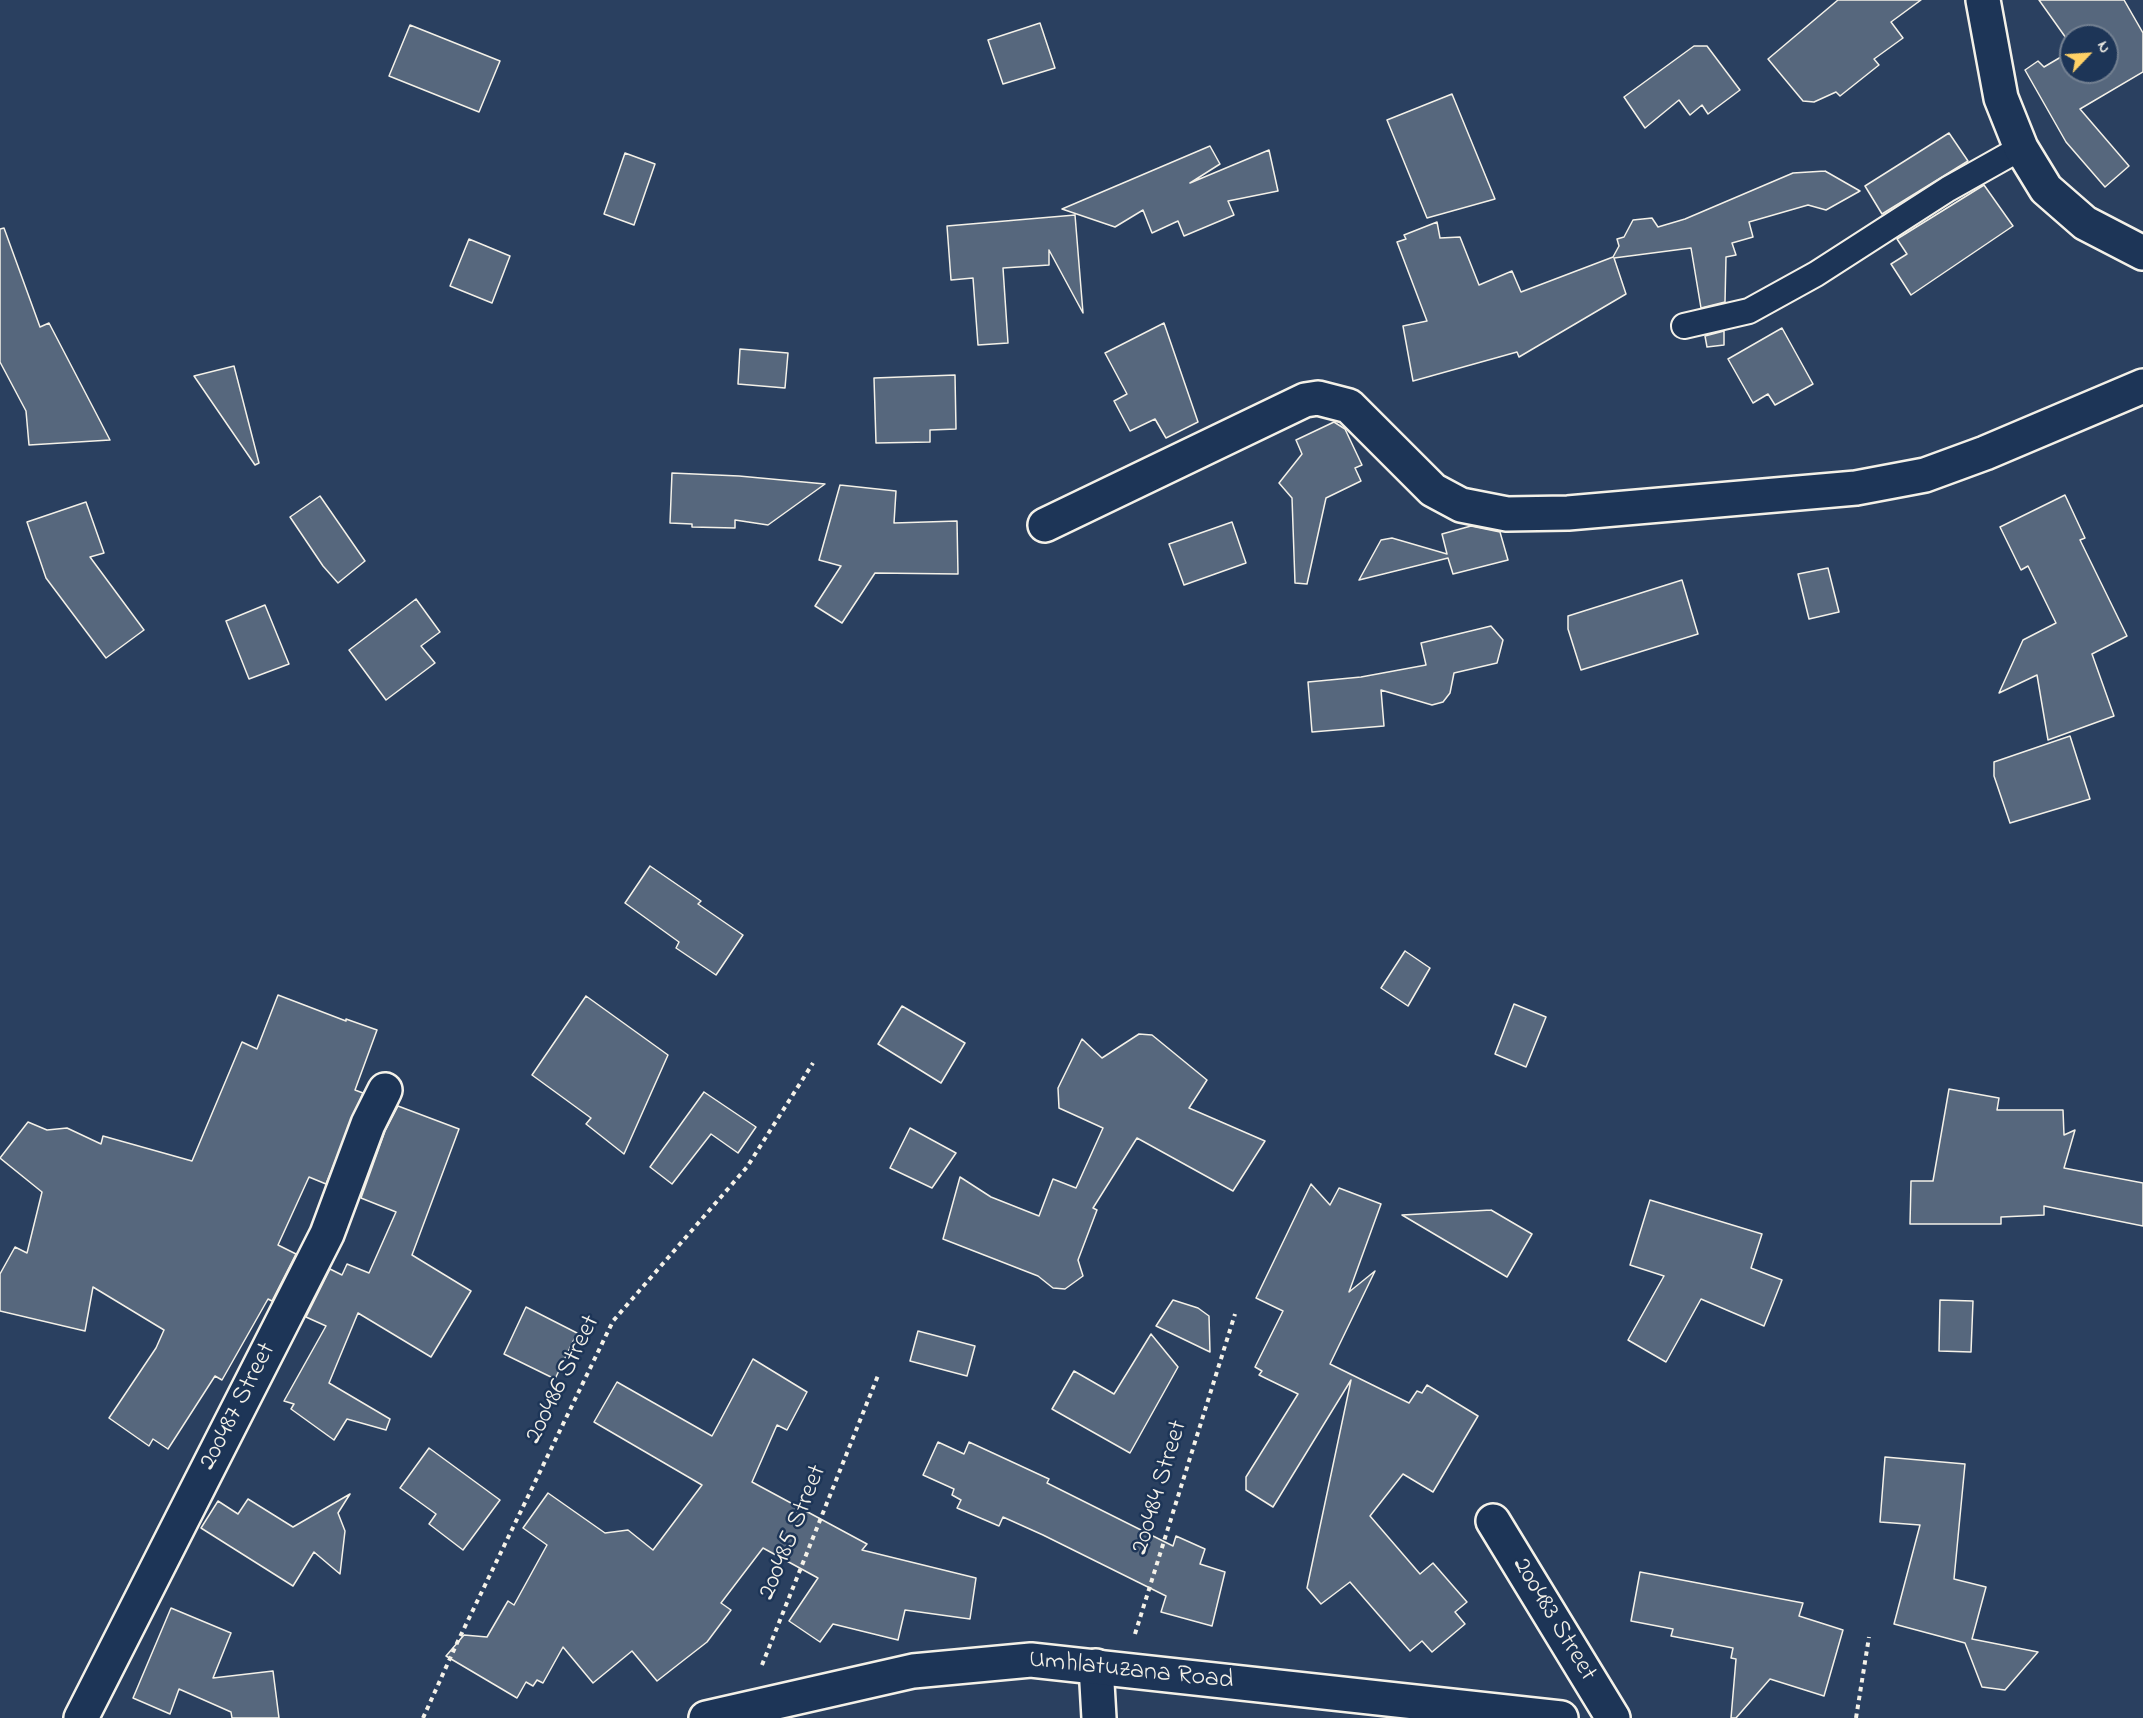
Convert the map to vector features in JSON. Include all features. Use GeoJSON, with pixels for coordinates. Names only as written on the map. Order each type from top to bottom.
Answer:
{"type":"FeatureCollection","features":[{"type":"Feature","properties":{"kind":"street"},"geometry":{"type":"LineString","coordinates":[[1983,0],[2001,98],[2021,148],[2046,189],[2085,223],[2143,253]]}},
{"type":"Feature","properties":{"kind":"street"},"geometry":{"type":"LineString","coordinates":[[1045,525],[1305,400],[1318,398],[1349,406],[1433,490],[1461,505],[1507,514],[1568,513],[1856,488],[1925,476],[2143,386]]}},
{"type":"Feature","properties":{"kind":"street","name":"200487 Street"},"geometry":{"type":"LineString","coordinates":[[81,1718],[327,1234],[368,1124],[385,1090]]}},
{"type":"Feature","properties":{"kind":"street","name":"200483 Street"},"geometry":{"type":"LineString","coordinates":[[1493,1521],[1613,1718]]}},
{"type":"Feature","properties":{"kind":"street","name":"Umhlatuzana Road"},"geometry":{"type":"LineString","coordinates":[[706,1718],[913,1671],[1031,1660],[1561,1718]]}},
{"type":"Feature","properties":{"kind":"street"},"geometry":{"type":"LineString","coordinates":[[1099,1718],[1109,1669]]}},
{"type":"Feature","properties":{"kind":"lane"},"geometry":{"type":"LineString","coordinates":[[1684,326],[1749,311],[1816,273],[1948,189],[2021,148]]}},
{"type":"Feature","properties":{"kind":"path","name":"200486 Street"},"geometry":{"type":"LineString","coordinates":[[423,1718],[613,1321],[747,1167],[813,1063]]}},
{"type":"Feature","properties":{"kind":"path","name":"200484 Street"},"geometry":{"type":"LineString","coordinates":[[1109,1669],[1235,1314]]}},
{"type":"Feature","properties":{"kind":"path","name":"200485 Street"},"geometry":{"type":"LineString","coordinates":[[745,1708],[879,1373]]}},
{"type":"Feature","properties":{"kind":"path"},"geometry":{"type":"LineString","coordinates":[[1856,1718],[1869,1638]]}},
{"type":"Feature","properties":{"kind":"building"},"geometry":{"type":"Polygon","coordinates":[[[1838,0],[1921,0],[1891,22],[1903,38],[1874,59],[1879,65],[1840,96],[1836,92],[1814,102],[1803,101],[1768,59],[1838,0]]]}},
{"type":"Feature","properties":{"kind":"building"},"geometry":{"type":"Polygon","coordinates":[[[2039,0],[2124,0],[2143,33],[2143,72],[2080,109],[2129,166],[2105,187],[2066,142],[2025,70],[2038,61],[2044,67],[2059,58],[2059,84],[2119,84],[2119,24],[2059,24],[2059,28],[2039,0]]]}},
{"type":"Feature","properties":{"kind":"building"},"geometry":{"type":"Polygon","coordinates":[[[1040,23],[1055,68],[1003,84],[988,40],[1040,23]]]}},
{"type":"Feature","properties":{"kind":"building"},"geometry":{"type":"Polygon","coordinates":[[[410,25],[500,61],[479,112],[389,76],[410,25]]]}},
{"type":"Feature","properties":{"kind":"building"},"geometry":{"type":"Polygon","coordinates":[[[1694,46],[1707,46],[1740,90],[1708,114],[1702,105],[1690,115],[1679,100],[1645,128],[1624,97],[1694,46]]]}},
{"type":"Feature","properties":{"kind":"building"},"geometry":{"type":"Polygon","coordinates":[[[1452,94],[1495,199],[1427,218],[1387,120],[1452,94]]]}},
{"type":"Feature","properties":{"kind":"building"},"geometry":{"type":"Polygon","coordinates":[[[1949,133],[1968,161],[1882,214],[1865,186],[1949,133]]]}},
{"type":"Feature","properties":{"kind":"building"},"geometry":{"type":"Polygon","coordinates":[[[1210,146],[1220,164],[1190,183],[1269,150],[1278,191],[1228,201],[1234,215],[1184,236],[1178,221],[1152,233],[1143,210],[1115,227],[1062,209],[1210,146]]]}},
{"type":"Feature","properties":{"kind":"building"},"geometry":{"type":"Polygon","coordinates":[[[625,153],[655,164],[634,225],[604,214],[625,153]]]}},
{"type":"Feature","properties":{"kind":"building"},"geometry":{"type":"Polygon","coordinates":[[[1825,171],[1860,191],[1826,210],[1808,205],[1749,222],[1753,237],[1732,243],[1736,255],[1726,257],[1725,302],[1701,308],[1691,248],[1614,258],[1626,294],[1519,357],[1517,352],[1413,381],[1403,326],[1427,321],[1397,242],[1406,239],[1404,235],[1437,222],[1440,238],[1460,237],[1479,285],[1512,271],[1521,292],[1613,257],[1619,246],[1617,239],[1624,237],[1633,220],[1652,218],[1658,227],[1685,219],[1793,173],[1825,171]]]}},
{"type":"Feature","properties":{"kind":"building"},"geometry":{"type":"Polygon","coordinates":[[[1984,185],[2013,226],[1911,295],[1891,264],[1907,254],[1897,239],[1984,185]]]}},
{"type":"Feature","properties":{"kind":"building"},"geometry":{"type":"Polygon","coordinates":[[[1075,215],[1083,313],[1049,250],[1049,265],[1003,268],[1008,343],[978,345],[973,278],[951,280],[947,226],[1075,215]]]}},
{"type":"Feature","properties":{"kind":"building"},"geometry":{"type":"Polygon","coordinates":[[[4,228],[40,327],[49,323],[110,440],[29,445],[26,411],[0,362],[0,229],[4,228]]]}},
{"type":"Feature","properties":{"kind":"building"},"geometry":{"type":"Polygon","coordinates":[[[469,239],[510,256],[492,303],[450,286],[469,239]]]}},
{"type":"Feature","properties":{"kind":"building"},"geometry":{"type":"Polygon","coordinates":[[[1164,323],[1198,422],[1166,438],[1155,419],[1130,431],[1114,401],[1127,394],[1105,353],[1164,323]]]}},
{"type":"Feature","properties":{"kind":"building"},"geometry":{"type":"Polygon","coordinates":[[[1782,328],[1813,384],[1775,405],[1768,394],[1753,403],[1728,359],[1782,328]]]}},
{"type":"Feature","properties":{"kind":"building"},"geometry":{"type":"Polygon","coordinates":[[[1724,331],[1724,345],[1707,347],[1705,336],[1724,331]]]}},
{"type":"Feature","properties":{"kind":"building"},"geometry":{"type":"Polygon","coordinates":[[[740,349],[788,353],[785,388],[738,384],[740,349]]]}},
{"type":"Feature","properties":{"kind":"building"},"geometry":{"type":"Polygon","coordinates":[[[234,366],[259,463],[255,465],[194,376],[234,366]]]}},
{"type":"Feature","properties":{"kind":"building"},"geometry":{"type":"Polygon","coordinates":[[[955,375],[956,429],[930,430],[930,442],[876,443],[874,378],[955,375]]]}},
{"type":"Feature","properties":{"kind":"building"},"geometry":{"type":"Polygon","coordinates":[[[1334,422],[1345,429],[1362,465],[1355,468],[1361,481],[1326,498],[1307,584],[1295,583],[1292,498],[1279,483],[1302,454],[1296,440],[1334,422]]]}},
{"type":"Feature","properties":{"kind":"building"},"geometry":{"type":"Polygon","coordinates":[[[672,473],[739,476],[825,484],[768,525],[735,520],[735,528],[692,527],[692,524],[670,523],[672,473]]]}},
{"type":"Feature","properties":{"kind":"building"},"geometry":{"type":"Polygon","coordinates":[[[840,485],[896,491],[894,523],[957,521],[958,574],[875,573],[842,623],[815,606],[841,566],[819,560],[840,485]]]}},
{"type":"Feature","properties":{"kind":"building"},"geometry":{"type":"Polygon","coordinates":[[[2065,495],[2085,538],[2080,540],[2127,636],[2092,654],[2114,716],[2048,740],[2037,675],[1999,693],[2023,640],[2056,623],[2028,566],[2021,570],[2000,527],[2065,495]]]}},
{"type":"Feature","properties":{"kind":"building"},"geometry":{"type":"Polygon","coordinates":[[[320,496],[365,561],[338,583],[323,566],[290,517],[320,496]]]}},
{"type":"Feature","properties":{"kind":"building"},"geometry":{"type":"Polygon","coordinates":[[[86,502],[104,553],[90,557],[144,630],[106,658],[46,578],[27,522],[86,502]]]}},
{"type":"Feature","properties":{"kind":"building"},"geometry":{"type":"Polygon","coordinates":[[[1232,522],[1246,563],[1184,585],[1169,544],[1232,522]]]}},
{"type":"Feature","properties":{"kind":"building"},"geometry":{"type":"Polygon","coordinates":[[[1471,526],[1500,532],[1508,560],[1453,574],[1448,558],[1359,580],[1381,540],[1392,538],[1447,554],[1442,534],[1471,526]]]}},
{"type":"Feature","properties":{"kind":"building"},"geometry":{"type":"Polygon","coordinates":[[[1828,568],[1839,612],[1809,619],[1798,574],[1828,568]]]}},
{"type":"Feature","properties":{"kind":"building"},"geometry":{"type":"Polygon","coordinates":[[[1682,580],[1698,634],[1581,670],[1568,629],[1568,616],[1682,580]]]}},
{"type":"Feature","properties":{"kind":"building"},"geometry":{"type":"Polygon","coordinates":[[[416,599],[440,632],[421,646],[435,663],[386,700],[349,650],[416,599]]]}},
{"type":"Feature","properties":{"kind":"building"},"geometry":{"type":"Polygon","coordinates":[[[265,605],[289,664],[249,679],[226,621],[265,605]]]}},
{"type":"Feature","properties":{"kind":"building"},"geometry":{"type":"Polygon","coordinates":[[[1491,626],[1503,640],[1497,663],[1454,673],[1450,693],[1443,702],[1432,705],[1381,690],[1384,726],[1312,732],[1308,682],[1361,677],[1426,665],[1421,643],[1491,626]]]}},
{"type":"Feature","properties":{"kind":"building"},"geometry":{"type":"Polygon","coordinates":[[[2070,736],[2090,799],[2010,823],[1994,776],[1994,762],[2070,736]]]}},
{"type":"Feature","properties":{"kind":"building"},"geometry":{"type":"Polygon","coordinates":[[[650,866],[701,901],[698,904],[743,935],[716,975],[676,948],[679,942],[625,903],[650,866]]]}},
{"type":"Feature","properties":{"kind":"building"},"geometry":{"type":"Polygon","coordinates":[[[1405,951],[1430,968],[1408,1006],[1381,988],[1405,951]]]}},
{"type":"Feature","properties":{"kind":"building"},"geometry":{"type":"Polygon","coordinates":[[[278,995],[346,1021],[346,1019],[377,1030],[355,1090],[363,1093],[326,1184],[309,1177],[278,1245],[296,1254],[272,1301],[268,1299],[222,1380],[215,1376],[168,1449],[153,1439],[149,1446],[109,1418],[156,1348],[164,1330],[93,1287],[85,1331],[0,1311],[0,1274],[15,1247],[27,1253],[42,1192],[0,1158],[28,1122],[47,1130],[67,1128],[101,1144],[103,1136],[192,1161],[242,1042],[257,1049],[278,995]]]}},
{"type":"Feature","properties":{"kind":"building"},"geometry":{"type":"Polygon","coordinates":[[[586,996],[668,1055],[624,1154],[586,1124],[591,1118],[532,1075],[586,996]]]}},
{"type":"Feature","properties":{"kind":"building"},"geometry":{"type":"Polygon","coordinates":[[[1514,1004],[1546,1017],[1526,1067],[1495,1054],[1514,1004]]]}},
{"type":"Feature","properties":{"kind":"building"},"geometry":{"type":"Polygon","coordinates":[[[902,1006],[965,1043],[941,1083],[878,1044],[902,1006]]]}},
{"type":"Feature","properties":{"kind":"building"},"geometry":{"type":"Polygon","coordinates":[[[1139,1034],[1152,1035],[1207,1080],[1189,1108],[1265,1141],[1233,1191],[1137,1138],[1093,1208],[1097,1210],[1078,1260],[1083,1276],[1065,1289],[1053,1288],[1038,1276],[943,1239],[960,1177],[991,1197],[1039,1216],[1053,1179],[1076,1188],[1103,1128],[1059,1108],[1058,1088],[1082,1039],[1102,1058],[1139,1034]]]}},
{"type":"Feature","properties":{"kind":"building"},"geometry":{"type":"Polygon","coordinates":[[[1949,1089],[1999,1098],[1997,1110],[2063,1110],[2064,1135],[2075,1130],[2064,1168],[2143,1183],[2143,1226],[2044,1206],[2044,1215],[2001,1217],[2001,1224],[1910,1224],[1911,1181],[1933,1181],[1949,1089]]]}},
{"type":"Feature","properties":{"kind":"building"},"geometry":{"type":"Polygon","coordinates":[[[704,1092],[756,1127],[738,1153],[711,1134],[672,1184],[650,1167],[704,1092]]]}},
{"type":"Feature","properties":{"kind":"building"},"geometry":{"type":"Polygon","coordinates":[[[398,1106],[459,1129],[412,1255],[471,1291],[431,1357],[358,1313],[329,1383],[390,1419],[386,1430],[347,1419],[334,1440],[291,1409],[294,1404],[284,1401],[326,1326],[306,1317],[330,1269],[342,1275],[347,1264],[369,1273],[396,1212],[361,1198],[385,1131],[398,1106]]]}},
{"type":"Feature","properties":{"kind":"building"},"geometry":{"type":"Polygon","coordinates":[[[910,1128],[956,1153],[932,1188],[890,1168],[910,1128]]]}},
{"type":"Feature","properties":{"kind":"building"},"geometry":{"type":"Polygon","coordinates":[[[1311,1184],[1330,1205],[1339,1188],[1381,1204],[1349,1292],[1375,1271],[1330,1364],[1409,1403],[1417,1391],[1422,1393],[1427,1385],[1478,1416],[1433,1492],[1403,1474],[1370,1516],[1420,1574],[1433,1563],[1467,1602],[1455,1612],[1465,1624],[1432,1652],[1422,1641],[1410,1651],[1350,1582],[1321,1604],[1307,1588],[1351,1380],[1273,1507],[1246,1490],[1246,1477],[1298,1394],[1259,1375],[1262,1371],[1255,1367],[1283,1311],[1256,1298],[1311,1184]]]}},
{"type":"Feature","properties":{"kind":"building"},"geometry":{"type":"Polygon","coordinates":[[[1650,1200],[1762,1234],[1751,1268],[1782,1280],[1764,1326],[1701,1299],[1666,1362],[1628,1340],[1664,1276],[1630,1265],[1650,1200]]]}},
{"type":"Feature","properties":{"kind":"building"},"geometry":{"type":"Polygon","coordinates":[[[1491,1210],[1532,1234],[1507,1277],[1402,1215],[1491,1210]]]}},
{"type":"Feature","properties":{"kind":"building"},"geometry":{"type":"Polygon","coordinates":[[[1173,1300],[1198,1308],[1209,1316],[1210,1352],[1156,1326],[1173,1300]]]}},
{"type":"Feature","properties":{"kind":"building"},"geometry":{"type":"Polygon","coordinates":[[[1940,1300],[1973,1301],[1971,1352],[1939,1351],[1940,1300]]]}},
{"type":"Feature","properties":{"kind":"building"},"geometry":{"type":"Polygon","coordinates":[[[526,1307],[577,1333],[555,1379],[504,1354],[526,1307]]]}},
{"type":"Feature","properties":{"kind":"building"},"geometry":{"type":"Polygon","coordinates":[[[918,1331],[975,1346],[967,1376],[910,1361],[918,1331]]]}},
{"type":"Feature","properties":{"kind":"building"},"geometry":{"type":"Polygon","coordinates":[[[1151,1334],[1178,1367],[1130,1453],[1052,1409],[1074,1371],[1114,1394],[1151,1334]]]}},
{"type":"Feature","properties":{"kind":"building"},"geometry":{"type":"Polygon","coordinates":[[[753,1359],[807,1392],[787,1430],[777,1425],[752,1482],[867,1544],[862,1550],[976,1578],[970,1619],[905,1610],[898,1640],[833,1624],[820,1642],[789,1621],[818,1578],[763,1548],[721,1603],[731,1610],[707,1642],[657,1681],[632,1651],[593,1683],[563,1647],[543,1683],[537,1680],[533,1686],[526,1682],[517,1698],[446,1656],[464,1635],[487,1637],[508,1601],[514,1605],[547,1545],[523,1528],[548,1493],[605,1533],[628,1530],[653,1550],[702,1485],[594,1422],[617,1382],[712,1436],[753,1359]]]}},
{"type":"Feature","properties":{"kind":"building"},"geometry":{"type":"Polygon","coordinates":[[[938,1442],[964,1454],[969,1442],[1049,1479],[1047,1483],[1173,1546],[1176,1536],[1205,1549],[1200,1564],[1225,1572],[1212,1626],[1161,1612],[1166,1596],[1043,1535],[1003,1517],[999,1526],[957,1508],[961,1500],[952,1495],[954,1489],[923,1475],[938,1442]]]}},
{"type":"Feature","properties":{"kind":"building"},"geometry":{"type":"Polygon","coordinates":[[[429,1448],[500,1500],[463,1550],[429,1524],[436,1514],[400,1488],[429,1448]]]}},
{"type":"Feature","properties":{"kind":"building"},"geometry":{"type":"Polygon","coordinates":[[[1885,1457],[1965,1464],[1954,1579],[1986,1587],[1972,1639],[2038,1652],[2005,1690],[1982,1687],[1965,1643],[1894,1624],[1920,1525],[1880,1522],[1885,1457]]]}},
{"type":"Feature","properties":{"kind":"building"},"geometry":{"type":"Polygon","coordinates":[[[350,1494],[338,1513],[345,1531],[340,1574],[314,1552],[293,1586],[201,1528],[218,1501],[238,1514],[248,1499],[293,1527],[350,1494]]]}},
{"type":"Feature","properties":{"kind":"building"},"geometry":{"type":"Polygon","coordinates":[[[1640,1572],[1803,1603],[1799,1616],[1843,1630],[1824,1696],[1770,1679],[1736,1718],[1731,1718],[1736,1659],[1731,1658],[1733,1648],[1671,1636],[1673,1629],[1631,1621],[1640,1572]]]}},
{"type":"Feature","properties":{"kind":"building"},"geometry":{"type":"Polygon","coordinates":[[[171,1608],[231,1633],[213,1678],[273,1671],[279,1718],[232,1718],[231,1712],[179,1689],[170,1714],[133,1698],[171,1608]]]}}]}
